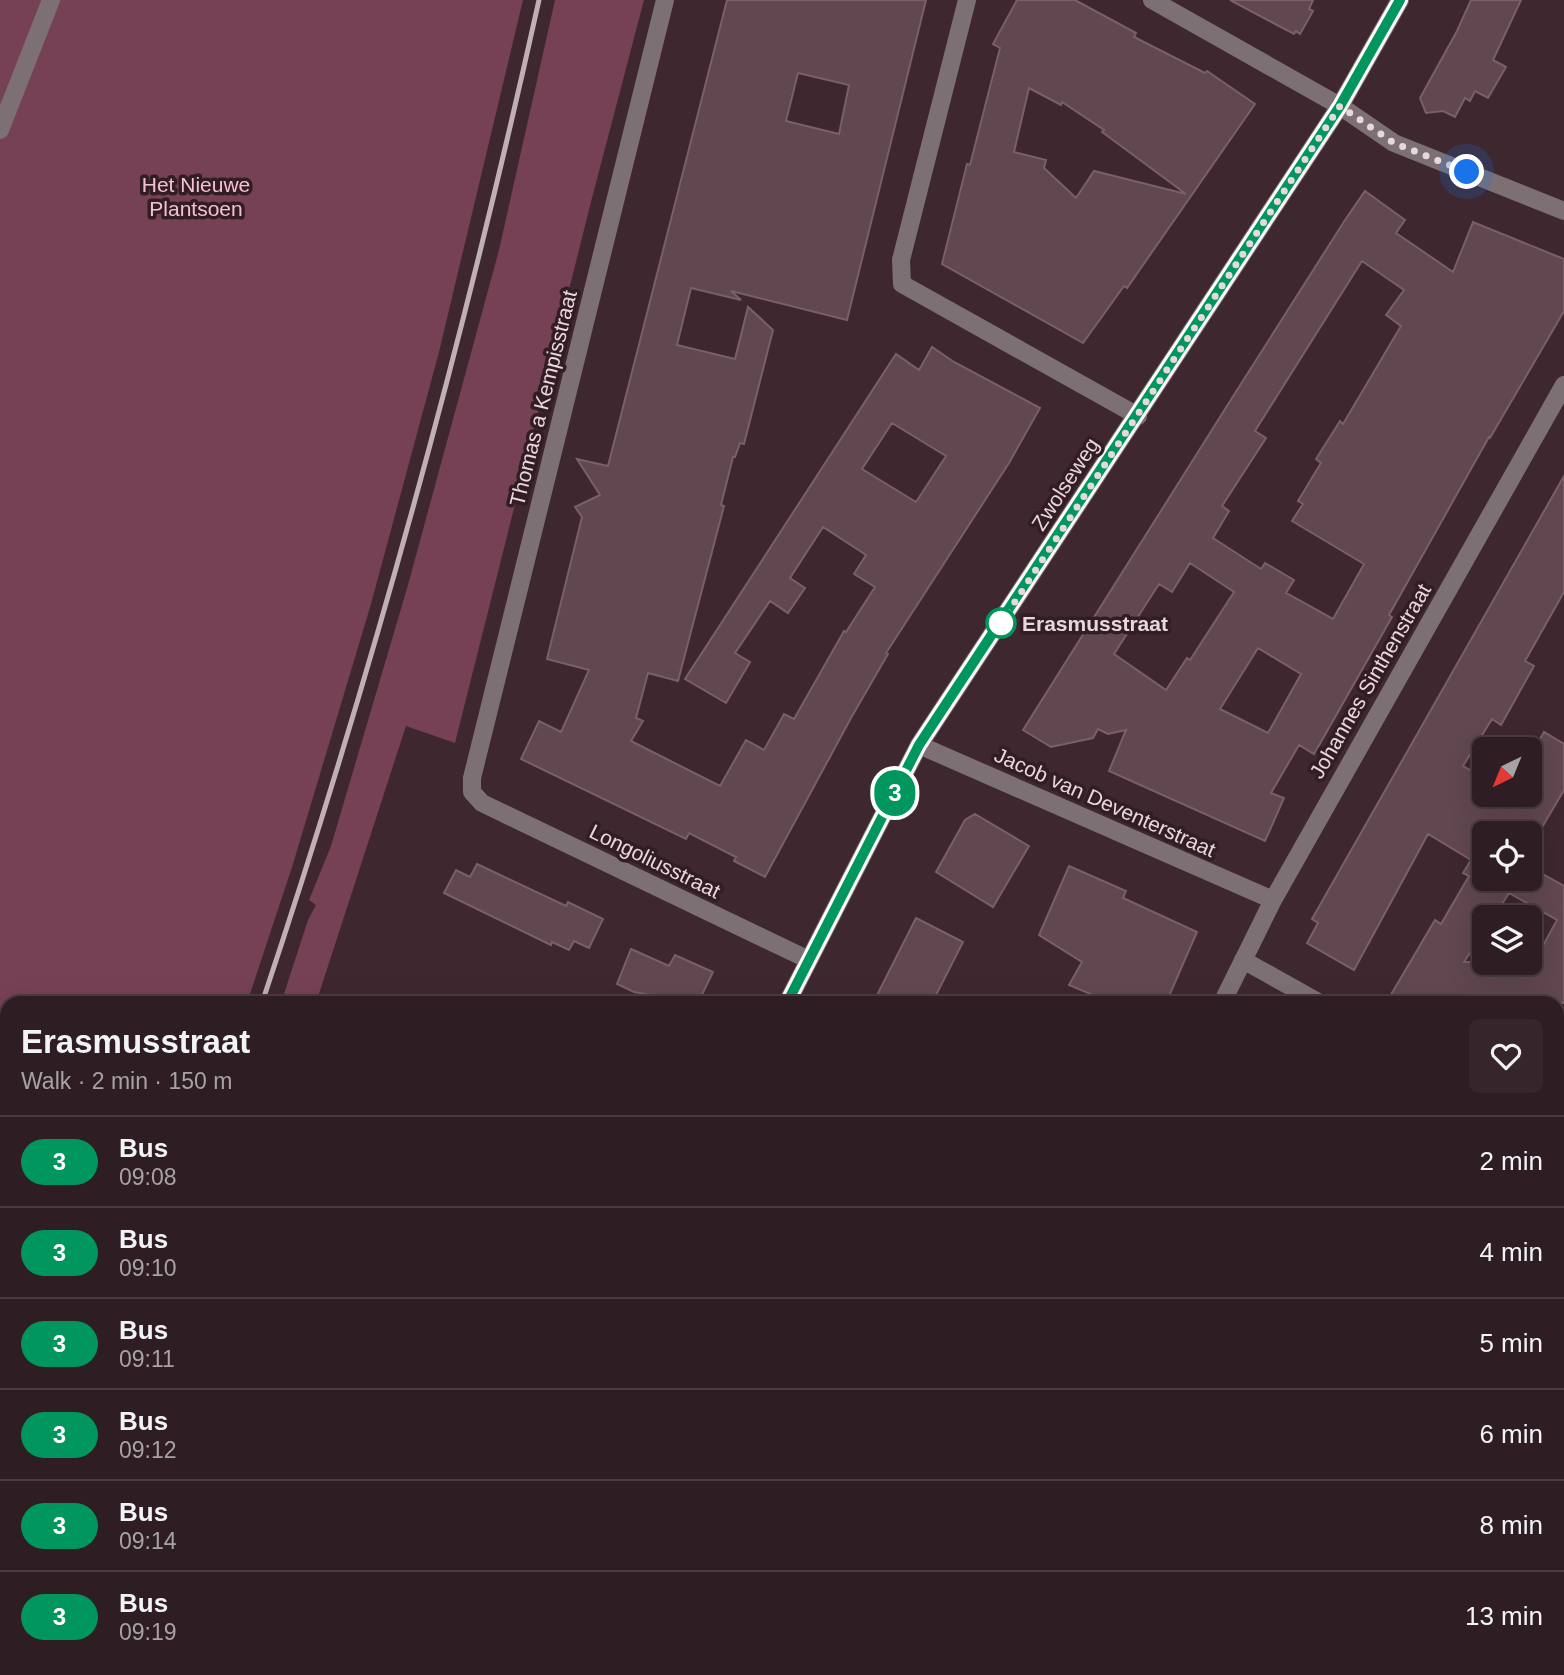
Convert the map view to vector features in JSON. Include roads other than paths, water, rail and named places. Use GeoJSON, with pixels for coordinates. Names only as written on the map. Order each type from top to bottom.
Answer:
{"type":"FeatureCollection","features":[{"type":"Feature","properties":{"kind":"street"},"geometry":{"type":"LineString","coordinates":[[0,130],[51,0]]}},
{"type":"Feature","properties":{"kind":"street","name":"Thomas a Kempisstraat"},"geometry":{"type":"LineString","coordinates":[[482,803],[472,792],[472,778],[665,0]]}},
{"type":"Feature","properties":{"kind":"street"},"geometry":{"type":"LineString","coordinates":[[967,0],[901,260],[902,284],[1138,416]]}},
{"type":"Feature","properties":{"kind":"street"},"geometry":{"type":"LineString","coordinates":[[1153,0],[1340,106],[1394,143],[1564,211]]}},
{"type":"Feature","properties":{"kind":"street","name":"Zwolseweg"},"geometry":{"type":"LineString","coordinates":[[791,996],[919,745],[1340,106],[1400,0]]}},
{"type":"Feature","properties":{"kind":"street","name":"Johannes Sinthenstraat"},"geometry":{"type":"LineString","coordinates":[[1225,996],[1273,900],[1564,385]]}},
{"type":"Feature","properties":{"kind":"street","name":"Jacob van Deventerstraat"},"geometry":{"type":"LineString","coordinates":[[919,745],[1273,900]]}},
{"type":"Feature","properties":{"kind":"street","name":"Longoliusstraat"},"geometry":{"type":"LineString","coordinates":[[482,803],[809,960]]}},
{"type":"Feature","properties":{"kind":"street"},"geometry":{"type":"LineString","coordinates":[[1243,960],[1307,996]]}},
{"type":"Feature","properties":{"kind":"railway"},"geometry":{"type":"LineString","coordinates":[[264,996],[341,755],[414,505],[480,253],[539,0]]}},
{"type":"Feature","properties":{"kind":"place","name":"Erasmusstraat"},"geometry":{"type":"Point","coordinates":[1001,623]}},
{"type":"Feature","properties":{"kind":"park label","name":"Het Nieuwe Plantsoen"},"geometry":{"type":"Point","coordinates":[196,196]}}]}
